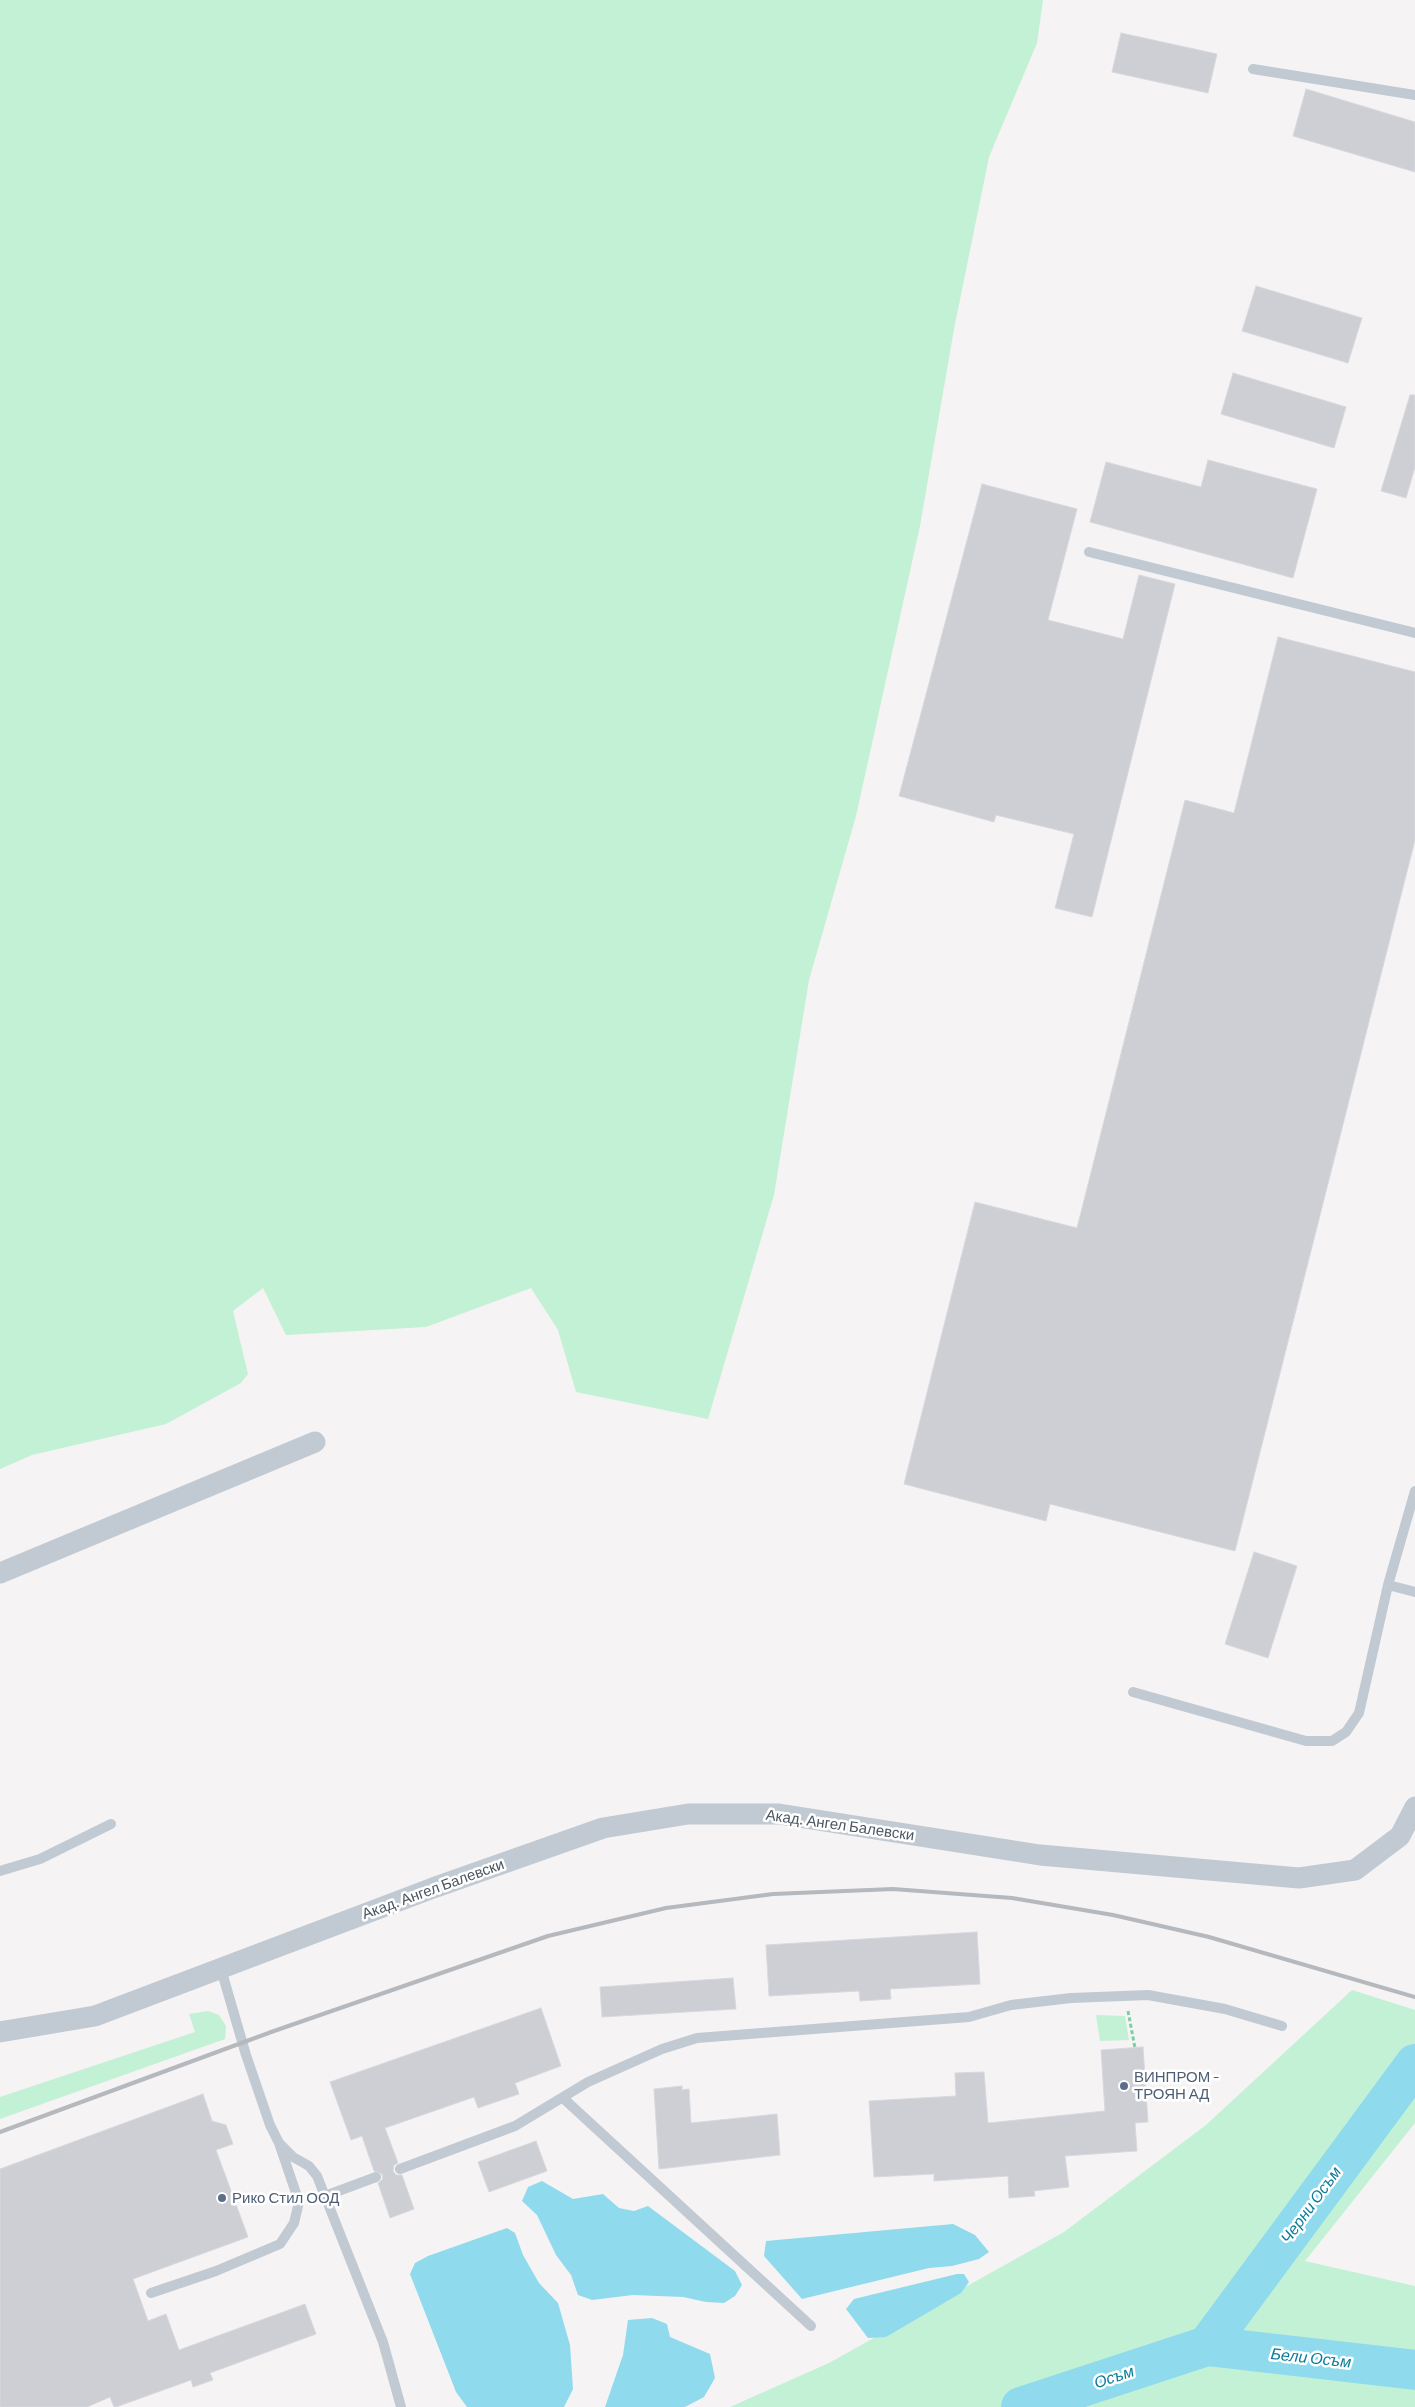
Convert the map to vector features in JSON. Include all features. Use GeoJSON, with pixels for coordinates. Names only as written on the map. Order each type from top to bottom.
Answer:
{"type":"FeatureCollection","features":[{"type":"Feature","properties":{"kind":"street"},"geometry":{"type":"LineString","coordinates":[[0,1573],[314,1442]]}},
{"type":"Feature","properties":{"kind":"street","name":"Акад. Ангел Балевски"},"geometry":{"type":"LineString","coordinates":[[0,2032],[96,2016],[433,1888],[603,1828],[688,1814],[779,1814],[1040,1854],[1299,1878],[1355,1870],[1400,1836],[1415,1807]]}},
{"type":"Feature","properties":{"kind":"lane"},"geometry":{"type":"LineString","coordinates":[[1253,69],[1415,95]]}},
{"type":"Feature","properties":{"kind":"lane"},"geometry":{"type":"LineString","coordinates":[[1089,552],[1415,633]]}},
{"type":"Feature","properties":{"kind":"lane"},"geometry":{"type":"LineString","coordinates":[[1133,1692],[1306,1741],[1332,1741],[1346,1732],[1359,1713],[1388,1585],[1415,1491]]}},
{"type":"Feature","properties":{"kind":"lane"},"geometry":{"type":"LineString","coordinates":[[1388,1585],[1415,1592]]}},
{"type":"Feature","properties":{"kind":"lane"},"geometry":{"type":"LineString","coordinates":[[0,1871],[40,1859],[111,1824]]}},
{"type":"Feature","properties":{"kind":"lane"},"geometry":{"type":"LineString","coordinates":[[151,2293],[216,2271],[280,2244],[294,2223],[299,2202],[279,2143],[260,2099],[221,1969]]}},
{"type":"Feature","properties":{"kind":"lane"},"geometry":{"type":"LineString","coordinates":[[400,2169],[515,2126],[588,2082],[662,2048],[697,2038],[969,2017],[1011,2005],[1072,1998],[1148,1995],[1225,2009],[1282,2026]]}},
{"type":"Feature","properties":{"kind":"lane"},"geometry":{"type":"LineString","coordinates":[[563,2098],[810,2326]]}},
{"type":"Feature","properties":{"kind":"lane"},"geometry":{"type":"LineString","coordinates":[[279,2143],[293,2157],[309,2166],[318,2176],[383,2342],[401,2407]]}},
{"type":"Feature","properties":{"kind":"lane"},"geometry":{"type":"LineString","coordinates":[[325,2196],[376,2177]]}},
{"type":"Feature","properties":{"kind":"path"},"geometry":{"type":"LineString","coordinates":[[1125,1996],[1135,2048]]}},
{"type":"Feature","properties":{"kind":"green space"},"geometry":{"type":"Polygon","coordinates":[[[0,0],[1043,0],[1037,43],[989,157],[954,329],[920,526],[856,816],[809,980],[774,1195],[708,1419],[576,1392],[558,1330],[531,1288],[426,1327],[286,1335],[263,1288],[233,1311],[248,1374],[241,1383],[166,1424],[32,1455],[0,1469],[0,0]]]}},
{"type":"Feature","properties":{"kind":"green space"},"geometry":{"type":"Polygon","coordinates":[[[1352,1990],[1415,2010],[1415,2123],[1305,2261],[1415,2286],[1415,2407],[730,2407],[829,2363],[1064,2232],[1206,2125],[1352,1990]]]}},
{"type":"Feature","properties":{"kind":"green space"},"geometry":{"type":"Polygon","coordinates":[[[208,2011],[219,2015],[226,2026],[225,2039],[0,2119],[0,2097],[195,2032],[189,2014],[208,2011]]]}},
{"type":"Feature","properties":{"kind":"green space"},"geometry":{"type":"Polygon","coordinates":[[[1096,2015],[1125,2016],[1129,2040],[1100,2041],[1096,2015]]]}},
{"type":"Feature","properties":{"kind":"water"},"geometry":{"type":"Polygon","coordinates":[[[542,2181],[573,2199],[603,2194],[619,2208],[634,2211],[648,2206],[735,2271],[742,2285],[735,2296],[724,2303],[706,2302],[683,2297],[633,2295],[592,2300],[578,2295],[571,2275],[556,2255],[537,2215],[522,2201],[528,2187],[542,2181]]]}},
{"type":"Feature","properties":{"kind":"water"},"geometry":{"type":"Polygon","coordinates":[[[953,2224],[975,2235],[989,2252],[979,2259],[952,2266],[929,2268],[802,2299],[764,2256],[766,2241],[953,2224]]]}},
{"type":"Feature","properties":{"kind":"water"},"geometry":{"type":"Polygon","coordinates":[[[507,2228],[515,2233],[523,2255],[539,2283],[558,2303],[570,2345],[573,2389],[564,2407],[467,2407],[456,2392],[410,2274],[415,2263],[428,2256],[507,2228]]]}},
{"type":"Feature","properties":{"kind":"water"},"geometry":{"type":"Polygon","coordinates":[[[957,2274],[964,2274],[969,2282],[961,2293],[886,2337],[868,2338],[846,2309],[854,2299],[957,2274]]]}},
{"type":"Feature","properties":{"kind":"water"},"geometry":{"type":"Polygon","coordinates":[[[652,2318],[667,2324],[670,2337],[710,2354],[715,2378],[704,2397],[685,2407],[605,2407],[623,2355],[628,2320],[652,2318]]]}},
{"type":"Feature","properties":{"kind":"building"},"geometry":{"type":"Polygon","coordinates":[[[1121,33],[1217,54],[1208,93],[1112,72],[1121,33]]]}},
{"type":"Feature","properties":{"kind":"building"},"geometry":{"type":"Polygon","coordinates":[[[1306,89],[1415,122],[1415,172],[1293,136],[1306,89]]]}},
{"type":"Feature","properties":{"kind":"building"},"geometry":{"type":"Polygon","coordinates":[[[1256,286],[1362,318],[1348,363],[1242,331],[1256,286]]]}},
{"type":"Feature","properties":{"kind":"building"},"geometry":{"type":"Polygon","coordinates":[[[1233,373],[1346,407],[1334,448],[1221,414],[1233,373]]]}},
{"type":"Feature","properties":{"kind":"building"},"geometry":{"type":"Polygon","coordinates":[[[1410,395],[1415,395],[1415,467],[1406,498],[1381,491],[1410,395]]]}},
{"type":"Feature","properties":{"kind":"building"},"geometry":{"type":"Polygon","coordinates":[[[1208,460],[1317,489],[1293,578],[1090,522],[1106,462],[1201,487],[1208,460]]]}},
{"type":"Feature","properties":{"kind":"building"},"geometry":{"type":"Polygon","coordinates":[[[982,484],[1077,509],[1048,620],[1123,639],[1139,575],[1175,584],[1092,917],[1055,908],[1074,834],[996,815],[994,822],[899,796],[982,484]]]}},
{"type":"Feature","properties":{"kind":"building"},"geometry":{"type":"Polygon","coordinates":[[[1278,637],[1415,672],[1415,840],[1235,1551],[1050,1504],[1046,1521],[904,1484],[975,1202],[1077,1228],[1185,800],[1234,813],[1278,637]]]}},
{"type":"Feature","properties":{"kind":"building"},"geometry":{"type":"Polygon","coordinates":[[[1254,1552],[1297,1566],[1268,1658],[1225,1644],[1254,1552]]]}},
{"type":"Feature","properties":{"kind":"building"},"geometry":{"type":"Polygon","coordinates":[[[977,1932],[980,1984],[890,1989],[891,1999],[860,2001],[859,1991],[769,1996],[766,1945],[977,1932]]]}},
{"type":"Feature","properties":{"kind":"building"},"geometry":{"type":"Polygon","coordinates":[[[733,1978],[736,2009],[602,2017],[600,1987],[733,1978]]]}},
{"type":"Feature","properties":{"kind":"building"},"geometry":{"type":"Polygon","coordinates":[[[541,2008],[561,2066],[515,2083],[519,2094],[478,2108],[474,2097],[385,2128],[398,2163],[394,2165],[393,2171],[396,2175],[402,2175],[414,2209],[390,2218],[378,2183],[383,2179],[382,2174],[374,2171],[362,2136],[351,2140],[330,2082],[541,2008]]]}},
{"type":"Feature","properties":{"kind":"building"},"geometry":{"type":"Polygon","coordinates":[[[1143,2047],[1148,2122],[1135,2123],[1137,2151],[1065,2156],[1069,2187],[1034,2191],[1035,2196],[1009,2198],[1008,2176],[934,2181],[934,2174],[874,2177],[869,2101],[956,2096],[955,2073],[984,2072],[988,2123],[1105,2111],[1101,2050],[1143,2047]]]}},
{"type":"Feature","properties":{"kind":"building"},"geometry":{"type":"Polygon","coordinates":[[[682,2086],[682,2090],[689,2089],[691,2123],[777,2114],[780,2155],[659,2169],[654,2089],[682,2086]]]}},
{"type":"Feature","properties":{"kind":"building"},"geometry":{"type":"Polygon","coordinates":[[[203,2094],[212,2121],[226,2125],[233,2144],[216,2150],[248,2237],[133,2279],[148,2321],[166,2314],[179,2350],[305,2304],[316,2334],[210,2373],[213,2380],[193,2387],[191,2380],[116,2407],[114,2407],[110,2397],[87,2407],[0,2407],[0,2169],[203,2094]]]}},
{"type":"Feature","properties":{"kind":"building"},"geometry":{"type":"Polygon","coordinates":[[[536,2141],[547,2171],[489,2192],[478,2162],[536,2141]]]}},
{"type":"Feature","properties":{"kind":"waterway","name":"Черни Осъм"},"geometry":{"type":"LineString","coordinates":[[1207,2346],[1415,2064]]}},
{"type":"Feature","properties":{"kind":"waterway","name":"Бели Осъм"},"geometry":{"type":"LineString","coordinates":[[1021,2407],[1207,2346],[1415,2370]]}},
{"type":"Feature","properties":{"kind":"railway"},"geometry":{"type":"LineString","coordinates":[[0,2132],[274,2031],[548,1936],[666,1908],[773,1894],[893,1889],[1012,1898],[1113,1915],[1209,1937],[1415,1997]]}},
{"type":"Feature","properties":{"kind":"place","name":"ВИНПРОМ - ТРОЯН АД"},"geometry":{"type":"Point","coordinates":[1124,2086]}},
{"type":"Feature","properties":{"kind":"place","name":"Рико Стил ООД"},"geometry":{"type":"Point","coordinates":[222,2198]}},
{"type":"Feature","properties":{"kind":"water label","name":"Осъм"},"geometry":{"type":"Point","coordinates":[1114,2377]}}]}
